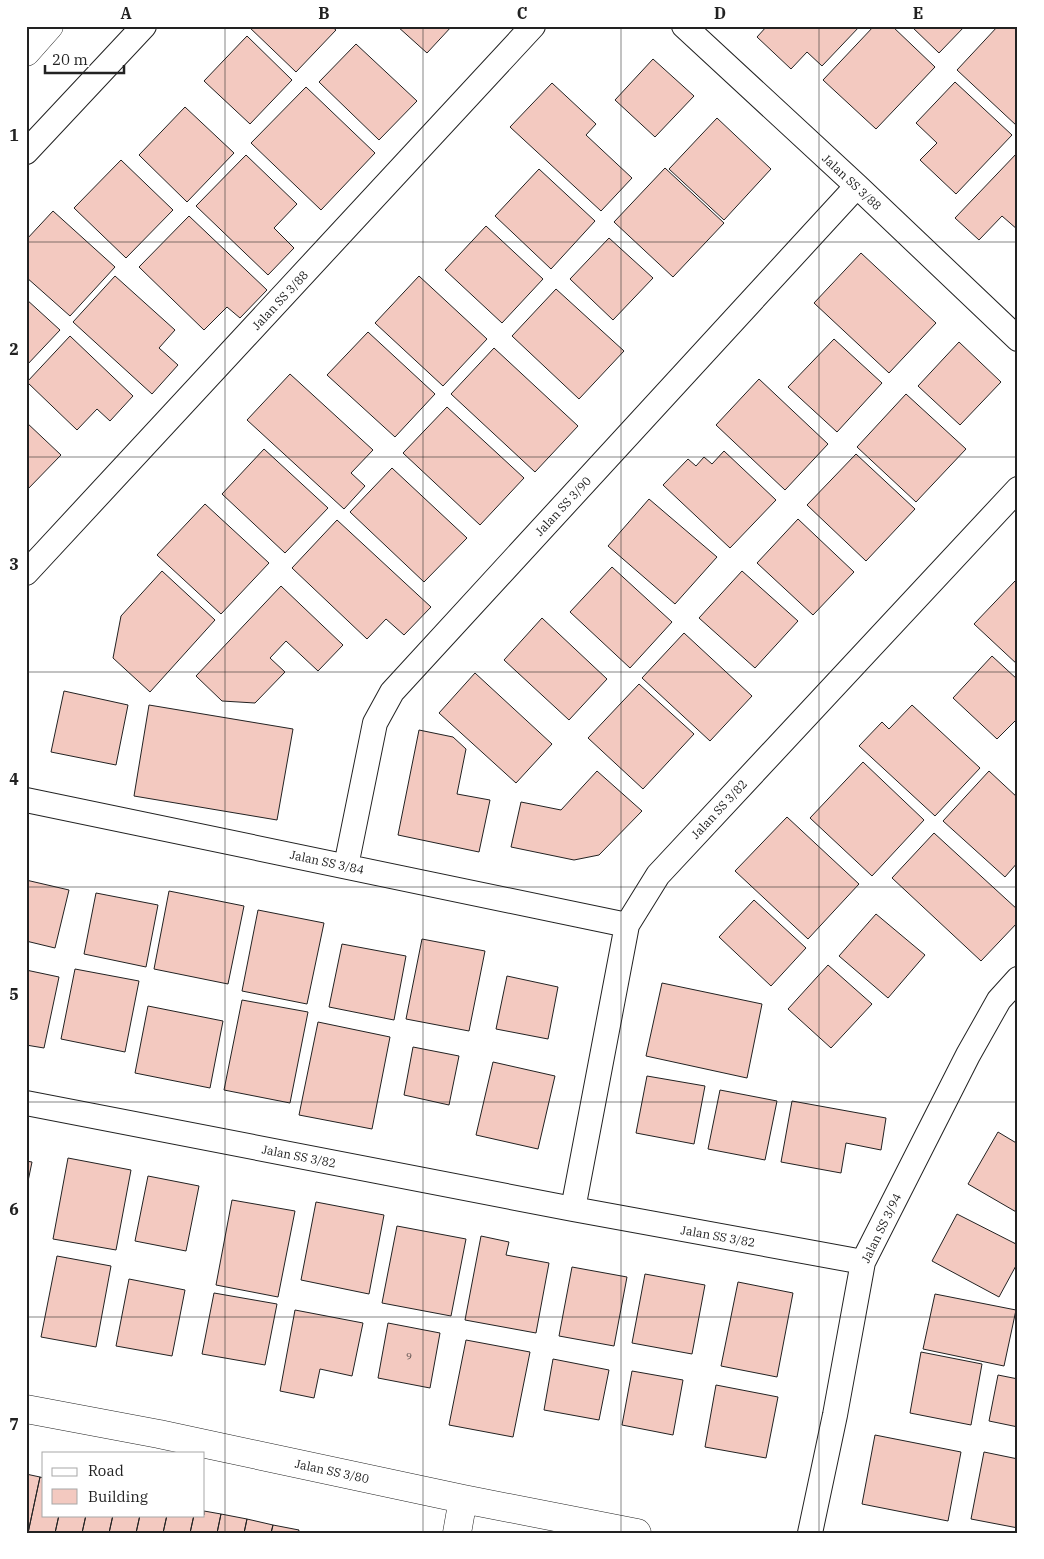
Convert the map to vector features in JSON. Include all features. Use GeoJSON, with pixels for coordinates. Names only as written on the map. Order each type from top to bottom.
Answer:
{"type":"FeatureCollection","features":[{"type":"Feature","properties":{"kind":"street"},"geometry":{"type":"LineString","coordinates":[[26,52],[49,26]]}},
{"type":"Feature","properties":{"kind":"street"},"geometry":{"type":"LineString","coordinates":[[26,152],[144,26]]}},
{"type":"Feature","properties":{"kind":"street","name":"Jalan SS 3/88"},"geometry":{"type":"LineString","coordinates":[[26,573],[533,26]]}},
{"type":"Feature","properties":{"kind":"street","name":"Jalan SS 3/88"},"geometry":{"type":"LineString","coordinates":[[684,26],[857,186],[1018,339]]}},
{"type":"Feature","properties":{"kind":"street","name":"Jalan SS 3/90"},"geometry":{"type":"LineString","coordinates":[[346,866],[375,723],[392,692],[857,186]]}},
{"type":"Feature","properties":{"kind":"street","name":"Jalan SS 3/82"},"geometry":{"type":"LineString","coordinates":[[573,1209],[627,925],[658,875],[1018,489]]}},
{"type":"Feature","properties":{"kind":"street","name":"Jalan SS 3/84"},"geometry":{"type":"LineString","coordinates":[[26,800],[627,925]]}},
{"type":"Feature","properties":{"kind":"street","name":"Jalan SS 3/94"},"geometry":{"type":"LineString","coordinates":[[810,1533],[835,1415],[863,1262],[972,1047],[998,1000],[1018,979]]}},
{"type":"Feature","properties":{"kind":"street","name":"Jalan SS 3/82"},"geometry":{"type":"LineString","coordinates":[[26,1103],[573,1209],[863,1262]]}},
{"type":"Feature","properties":{"kind":"street","name":"Jalan SS 3/80"},"geometry":{"type":"LineString","coordinates":[[26,1409],[159,1434],[463,1500],[637,1533]]}},
{"type":"Feature","properties":{"kind":"street"},"geometry":{"type":"LineString","coordinates":[[457,1533],[463,1500]]}},
{"type":"Feature","properties":{"kind":"building"},"geometry":{"type":"Polygon","coordinates":[[[248,26],[331,26],[336,30],[296,72],[248,26]]]}},
{"type":"Feature","properties":{"kind":"building"},"geometry":{"type":"Polygon","coordinates":[[[397,26],[452,26],[427,53],[397,26]]]}},
{"type":"Feature","properties":{"kind":"building"},"geometry":{"type":"Polygon","coordinates":[[[767,26],[860,26],[822,66],[807,52],[791,69],[757,37],[767,26]]]}},
{"type":"Feature","properties":{"kind":"building"},"geometry":{"type":"Polygon","coordinates":[[[874,26],[892,26],[935,67],[876,129],[823,80],[874,26]]]}},
{"type":"Feature","properties":{"kind":"building"},"geometry":{"type":"Polygon","coordinates":[[[911,26],[965,26],[939,53],[911,26]]]}},
{"type":"Feature","properties":{"kind":"building"},"geometry":{"type":"Polygon","coordinates":[[[998,26],[1018,26],[1017,126],[957,70],[998,26]]]}},
{"type":"Feature","properties":{"kind":"building"},"geometry":{"type":"Polygon","coordinates":[[[247,36],[292,80],[250,124],[204,81],[247,36]]]}},
{"type":"Feature","properties":{"kind":"building"},"geometry":{"type":"Polygon","coordinates":[[[356,44],[417,101],[379,140],[319,82],[356,44]]]}},
{"type":"Feature","properties":{"kind":"building"},"geometry":{"type":"Polygon","coordinates":[[[653,59],[694,96],[655,137],[615,100],[653,59]]]}},
{"type":"Feature","properties":{"kind":"building"},"geometry":{"type":"Polygon","coordinates":[[[955,82],[1012,135],[956,194],[920,160],[937,143],[916,123],[955,82]]]}},
{"type":"Feature","properties":{"kind":"building"},"geometry":{"type":"Polygon","coordinates":[[[552,83],[596,124],[586,135],[632,178],[601,211],[510,127],[552,83]]]}},
{"type":"Feature","properties":{"kind":"building"},"geometry":{"type":"Polygon","coordinates":[[[306,87],[375,153],[321,210],[251,143],[306,87]]]}},
{"type":"Feature","properties":{"kind":"building"},"geometry":{"type":"Polygon","coordinates":[[[185,107],[234,153],[187,202],[139,155],[185,107]]]}},
{"type":"Feature","properties":{"kind":"building"},"geometry":{"type":"Polygon","coordinates":[[[717,118],[771,169],[724,220],[669,169],[717,118]]]}},
{"type":"Feature","properties":{"kind":"building"},"geometry":{"type":"Polygon","coordinates":[[[1018,152],[1018,230],[1002,216],[979,240],[955,218],[1018,152]]]}},
{"type":"Feature","properties":{"kind":"building"},"geometry":{"type":"Polygon","coordinates":[[[246,155],[297,204],[274,228],[294,248],[268,275],[196,206],[246,155]]]}},
{"type":"Feature","properties":{"kind":"building"},"geometry":{"type":"Polygon","coordinates":[[[121,160],[173,210],[126,258],[74,208],[121,160]]]}},
{"type":"Feature","properties":{"kind":"building"},"geometry":{"type":"Polygon","coordinates":[[[665,168],[724,223],[673,277],[614,222],[665,168]]]}},
{"type":"Feature","properties":{"kind":"building"},"geometry":{"type":"Polygon","coordinates":[[[539,169],[595,221],[551,269],[495,216],[539,169]]]}},
{"type":"Feature","properties":{"kind":"building"},"geometry":{"type":"Polygon","coordinates":[[[53,211],[115,267],[70,316],[26,277],[26,240],[53,211]]]}},
{"type":"Feature","properties":{"kind":"building"},"geometry":{"type":"Polygon","coordinates":[[[189,216],[267,290],[240,318],[227,307],[204,330],[139,267],[189,216]]]}},
{"type":"Feature","properties":{"kind":"building"},"geometry":{"type":"Polygon","coordinates":[[[486,226],[543,279],[502,323],[445,270],[486,226]]]}},
{"type":"Feature","properties":{"kind":"building"},"geometry":{"type":"Polygon","coordinates":[[[609,238],[653,278],[613,320],[570,279],[609,238]]]}},
{"type":"Feature","properties":{"kind":"building"},"geometry":{"type":"Polygon","coordinates":[[[861,253],[936,323],[889,373],[814,303],[861,253]]]}},
{"type":"Feature","properties":{"kind":"building"},"geometry":{"type":"Polygon","coordinates":[[[115,276],[175,330],[159,348],[178,365],[152,394],[73,322],[115,276]]]}},
{"type":"Feature","properties":{"kind":"building"},"geometry":{"type":"Polygon","coordinates":[[[419,276],[487,339],[443,386],[375,323],[419,276]]]}},
{"type":"Feature","properties":{"kind":"building"},"geometry":{"type":"Polygon","coordinates":[[[556,289],[624,351],[579,399],[512,336],[556,289]]]}},
{"type":"Feature","properties":{"kind":"building"},"geometry":{"type":"Polygon","coordinates":[[[26,299],[60,330],[26,366],[26,299]]]}},
{"type":"Feature","properties":{"kind":"building"},"geometry":{"type":"Polygon","coordinates":[[[368,332],[435,394],[395,437],[327,375],[368,332]]]}},
{"type":"Feature","properties":{"kind":"building"},"geometry":{"type":"Polygon","coordinates":[[[70,336],[133,396],[110,421],[97,409],[77,430],[27,382],[70,336]]]}},
{"type":"Feature","properties":{"kind":"building"},"geometry":{"type":"Polygon","coordinates":[[[834,339],[882,383],[837,432],[788,387],[834,339]]]}},
{"type":"Feature","properties":{"kind":"building"},"geometry":{"type":"Polygon","coordinates":[[[959,342],[1001,382],[960,425],[918,386],[959,342]]]}},
{"type":"Feature","properties":{"kind":"building"},"geometry":{"type":"Polygon","coordinates":[[[494,348],[578,426],[535,472],[451,394],[494,348]]]}},
{"type":"Feature","properties":{"kind":"building"},"geometry":{"type":"Polygon","coordinates":[[[290,374],[373,450],[351,473],[365,486],[344,509],[247,420],[290,374]]]}},
{"type":"Feature","properties":{"kind":"building"},"geometry":{"type":"Polygon","coordinates":[[[759,379],[828,444],[785,490],[716,425],[759,379]]]}},
{"type":"Feature","properties":{"kind":"building"},"geometry":{"type":"Polygon","coordinates":[[[906,394],[966,449],[916,502],[857,447],[906,394]]]}},
{"type":"Feature","properties":{"kind":"building"},"geometry":{"type":"Polygon","coordinates":[[[447,407],[524,478],[480,525],[403,453],[447,407]]]}},
{"type":"Feature","properties":{"kind":"building"},"geometry":{"type":"Polygon","coordinates":[[[26,422],[61,455],[26,491],[26,422]]]}},
{"type":"Feature","properties":{"kind":"building"},"geometry":{"type":"Polygon","coordinates":[[[264,449],[328,508],[285,553],[222,494],[264,449]]]}},
{"type":"Feature","properties":{"kind":"building"},"geometry":{"type":"Polygon","coordinates":[[[724,451],[776,500],[730,548],[663,485],[688,459],[696,466],[704,457],[712,464],[724,451]]]}},
{"type":"Feature","properties":{"kind":"building"},"geometry":{"type":"Polygon","coordinates":[[[856,454],[915,509],[866,561],[807,505],[856,454]]]}},
{"type":"Feature","properties":{"kind":"building"},"geometry":{"type":"Polygon","coordinates":[[[392,468],[467,538],[424,582],[350,512],[392,468]]]}},
{"type":"Feature","properties":{"kind":"building"},"geometry":{"type":"Polygon","coordinates":[[[649,499],[717,557],[675,604],[608,546],[649,499]]]}},
{"type":"Feature","properties":{"kind":"building"},"geometry":{"type":"Polygon","coordinates":[[[205,504],[269,563],[221,614],[157,555],[205,504]]]}},
{"type":"Feature","properties":{"kind":"building"},"geometry":{"type":"Polygon","coordinates":[[[798,519],[854,572],[813,615],[757,563],[798,519]]]}},
{"type":"Feature","properties":{"kind":"building"},"geometry":{"type":"Polygon","coordinates":[[[337,520],[431,607],[404,635],[386,619],[367,639],[292,568],[337,520]]]}},
{"type":"Feature","properties":{"kind":"building"},"geometry":{"type":"Polygon","coordinates":[[[612,567],[672,622],[630,668],[570,612],[612,567]]]}},
{"type":"Feature","properties":{"kind":"building"},"geometry":{"type":"Polygon","coordinates":[[[162,571],[215,620],[150,692],[113,658],[121,616],[162,571]]]}},
{"type":"Feature","properties":{"kind":"building"},"geometry":{"type":"Polygon","coordinates":[[[742,571],[798,621],[755,668],[699,618],[742,571]]]}},
{"type":"Feature","properties":{"kind":"building"},"geometry":{"type":"Polygon","coordinates":[[[1015,581],[1018,583],[1018,665],[974,624],[1015,581]]]}},
{"type":"Feature","properties":{"kind":"building"},"geometry":{"type":"Polygon","coordinates":[[[281,586],[343,645],[318,671],[286,641],[270,658],[285,672],[255,703],[222,701],[196,676],[281,586]]]}},
{"type":"Feature","properties":{"kind":"building"},"geometry":{"type":"Polygon","coordinates":[[[542,618],[607,679],[569,720],[504,660],[542,618]]]}},
{"type":"Feature","properties":{"kind":"building"},"geometry":{"type":"Polygon","coordinates":[[[684,633],[752,696],[710,741],[642,678],[684,633]]]}},
{"type":"Feature","properties":{"kind":"building"},"geometry":{"type":"Polygon","coordinates":[[[992,656],[1018,680],[1018,718],[997,739],[953,698],[992,656]]]}},
{"type":"Feature","properties":{"kind":"building"},"geometry":{"type":"Polygon","coordinates":[[[475,673],[552,744],[516,783],[439,713],[475,673]]]}},
{"type":"Feature","properties":{"kind":"building"},"geometry":{"type":"Polygon","coordinates":[[[639,684],[694,734],[643,789],[588,738],[639,684]]]}},
{"type":"Feature","properties":{"kind":"building"},"geometry":{"type":"Polygon","coordinates":[[[64,691],[128,705],[116,765],[51,752],[64,691]]]}},
{"type":"Feature","properties":{"kind":"building"},"geometry":{"type":"Polygon","coordinates":[[[149,705],[293,729],[277,820],[134,796],[149,705]]]}},
{"type":"Feature","properties":{"kind":"building"},"geometry":{"type":"Polygon","coordinates":[[[912,705],[980,768],[935,816],[859,746],[882,722],[889,729],[912,705]]]}},
{"type":"Feature","properties":{"kind":"building"},"geometry":{"type":"Polygon","coordinates":[[[419,730],[453,737],[466,749],[457,794],[490,800],[479,852],[398,835],[419,730]]]}},
{"type":"Feature","properties":{"kind":"building"},"geometry":{"type":"Polygon","coordinates":[[[863,762],[924,820],[872,876],[810,818],[863,762]]]}},
{"type":"Feature","properties":{"kind":"building"},"geometry":{"type":"Polygon","coordinates":[[[597,771],[642,811],[599,855],[574,860],[511,847],[521,802],[561,810],[597,771]]]}},
{"type":"Feature","properties":{"kind":"building"},"geometry":{"type":"Polygon","coordinates":[[[989,771],[1018,798],[1018,862],[1005,877],[943,821],[989,771]]]}},
{"type":"Feature","properties":{"kind":"building"},"geometry":{"type":"Polygon","coordinates":[[[787,817],[859,884],[808,939],[735,871],[787,817]]]}},
{"type":"Feature","properties":{"kind":"building"},"geometry":{"type":"Polygon","coordinates":[[[934,833],[1018,910],[1018,922],[981,961],[892,878],[934,833]]]}},
{"type":"Feature","properties":{"kind":"building"},"geometry":{"type":"Polygon","coordinates":[[[26,880],[69,890],[55,948],[26,941],[26,880]]]}},
{"type":"Feature","properties":{"kind":"building"},"geometry":{"type":"Polygon","coordinates":[[[169,891],[244,906],[228,984],[154,969],[169,891]]]}},
{"type":"Feature","properties":{"kind":"building"},"geometry":{"type":"Polygon","coordinates":[[[96,893],[158,905],[146,967],[84,954],[96,893]]]}},
{"type":"Feature","properties":{"kind":"building"},"geometry":{"type":"Polygon","coordinates":[[[754,900],[806,948],[771,986],[719,937],[754,900]]]}},
{"type":"Feature","properties":{"kind":"building"},"geometry":{"type":"Polygon","coordinates":[[[258,910],[324,923],[307,1004],[242,991],[258,910]]]}},
{"type":"Feature","properties":{"kind":"building"},"geometry":{"type":"Polygon","coordinates":[[[876,914],[925,955],[888,998],[839,956],[876,914]]]}},
{"type":"Feature","properties":{"kind":"building"},"geometry":{"type":"Polygon","coordinates":[[[422,939],[485,951],[469,1031],[406,1019],[422,939]]]}},
{"type":"Feature","properties":{"kind":"building"},"geometry":{"type":"Polygon","coordinates":[[[342,944],[406,956],[394,1020],[329,1007],[342,944]]]}},
{"type":"Feature","properties":{"kind":"building"},"geometry":{"type":"Polygon","coordinates":[[[828,965],[872,1004],[831,1048],[788,1009],[828,965]]]}},
{"type":"Feature","properties":{"kind":"building"},"geometry":{"type":"Polygon","coordinates":[[[75,969],[139,981],[125,1052],[61,1039],[75,969]]]}},
{"type":"Feature","properties":{"kind":"building"},"geometry":{"type":"Polygon","coordinates":[[[26,970],[59,977],[44,1048],[26,1045],[26,970]]]}},
{"type":"Feature","properties":{"kind":"building"},"geometry":{"type":"Polygon","coordinates":[[[507,976],[558,987],[548,1039],[496,1029],[507,976]]]}},
{"type":"Feature","properties":{"kind":"building"},"geometry":{"type":"Polygon","coordinates":[[[662,983],[762,1004],[747,1078],[646,1056],[662,983]]]}},
{"type":"Feature","properties":{"kind":"building"},"geometry":{"type":"Polygon","coordinates":[[[242,1000],[308,1012],[290,1103],[224,1090],[242,1000]]]}},
{"type":"Feature","properties":{"kind":"building"},"geometry":{"type":"Polygon","coordinates":[[[148,1006],[223,1021],[210,1088],[135,1073],[148,1006]]]}},
{"type":"Feature","properties":{"kind":"building"},"geometry":{"type":"Polygon","coordinates":[[[318,1022],[390,1037],[372,1129],[299,1115],[318,1022]]]}},
{"type":"Feature","properties":{"kind":"building"},"geometry":{"type":"Polygon","coordinates":[[[413,1047],[459,1056],[449,1105],[404,1095],[413,1047]]]}},
{"type":"Feature","properties":{"kind":"building"},"geometry":{"type":"Polygon","coordinates":[[[493,1062],[555,1076],[538,1149],[476,1135],[493,1062]]]}},
{"type":"Feature","properties":{"kind":"building"},"geometry":{"type":"Polygon","coordinates":[[[647,1076],[705,1086],[694,1144],[636,1133],[647,1076]]]}},
{"type":"Feature","properties":{"kind":"building"},"geometry":{"type":"Polygon","coordinates":[[[720,1090],[777,1101],[765,1160],[708,1149],[720,1090]]]}},
{"type":"Feature","properties":{"kind":"building"},"geometry":{"type":"Polygon","coordinates":[[[792,1101],[886,1118],[881,1150],[846,1143],[841,1173],[781,1162],[792,1101]]]}},
{"type":"Feature","properties":{"kind":"building"},"geometry":{"type":"Polygon","coordinates":[[[998,1132],[1018,1144],[1018,1213],[968,1184],[998,1132]]]}},
{"type":"Feature","properties":{"kind":"building"},"geometry":{"type":"Polygon","coordinates":[[[68,1158],[131,1170],[116,1250],[53,1239],[68,1158]]]}},
{"type":"Feature","properties":{"kind":"building"},"geometry":{"type":"Polygon","coordinates":[[[26,1161],[32,1162],[26,1191],[26,1161]]]}},
{"type":"Feature","properties":{"kind":"building"},"geometry":{"type":"Polygon","coordinates":[[[148,1176],[199,1186],[186,1251],[135,1241],[148,1176]]]}},
{"type":"Feature","properties":{"kind":"building"},"geometry":{"type":"Polygon","coordinates":[[[232,1200],[295,1211],[278,1297],[216,1285],[232,1200]]]}},
{"type":"Feature","properties":{"kind":"building"},"geometry":{"type":"Polygon","coordinates":[[[316,1202],[384,1215],[369,1294],[301,1280],[316,1202]]]}},
{"type":"Feature","properties":{"kind":"building"},"geometry":{"type":"Polygon","coordinates":[[[957,1214],[1018,1245],[1018,1262],[999,1297],[932,1261],[957,1214]]]}},
{"type":"Feature","properties":{"kind":"building"},"geometry":{"type":"Polygon","coordinates":[[[397,1226],[466,1239],[451,1316],[382,1303],[397,1226]]]}},
{"type":"Feature","properties":{"kind":"building"},"geometry":{"type":"Polygon","coordinates":[[[481,1236],[509,1242],[506,1255],[549,1263],[536,1333],[465,1320],[481,1236]]]}},
{"type":"Feature","properties":{"kind":"building"},"geometry":{"type":"Polygon","coordinates":[[[57,1256],[111,1266],[96,1347],[41,1337],[57,1256]]]}},
{"type":"Feature","properties":{"kind":"building"},"geometry":{"type":"Polygon","coordinates":[[[572,1267],[627,1277],[614,1346],[559,1336],[572,1267]]]}},
{"type":"Feature","properties":{"kind":"building"},"geometry":{"type":"Polygon","coordinates":[[[645,1274],[705,1285],[692,1354],[632,1343],[645,1274]]]}},
{"type":"Feature","properties":{"kind":"building"},"geometry":{"type":"Polygon","coordinates":[[[129,1279],[185,1290],[172,1356],[116,1346],[129,1279]]]}},
{"type":"Feature","properties":{"kind":"building"},"geometry":{"type":"Polygon","coordinates":[[[738,1282],[793,1293],[777,1377],[721,1366],[738,1282]]]}},
{"type":"Feature","properties":{"kind":"building"},"geometry":{"type":"Polygon","coordinates":[[[214,1293],[277,1304],[265,1365],[202,1354],[214,1293]]]}},
{"type":"Feature","properties":{"kind":"building"},"geometry":{"type":"Polygon","coordinates":[[[935,1294],[1016,1310],[1004,1366],[923,1349],[935,1294]]]}},
{"type":"Feature","properties":{"kind":"building"},"geometry":{"type":"Polygon","coordinates":[[[295,1310],[363,1323],[352,1376],[320,1369],[314,1398],[280,1391],[295,1310]]]}},
{"type":"Feature","properties":{"kind":"building"},"geometry":{"type":"Polygon","coordinates":[[[388,1323],[440,1333],[430,1388],[378,1378],[388,1323]]]}},
{"type":"Feature","properties":{"kind":"building"},"geometry":{"type":"Polygon","coordinates":[[[466,1340],[530,1352],[513,1437],[449,1425],[466,1340]]]}},
{"type":"Feature","properties":{"kind":"building"},"geometry":{"type":"Polygon","coordinates":[[[921,1352],[982,1364],[971,1425],[910,1413],[921,1352]]]}},
{"type":"Feature","properties":{"kind":"building"},"geometry":{"type":"Polygon","coordinates":[[[553,1359],[609,1370],[599,1420],[544,1410],[553,1359]]]}},
{"type":"Feature","properties":{"kind":"building"},"geometry":{"type":"Polygon","coordinates":[[[632,1371],[683,1380],[673,1435],[622,1425],[632,1371]]]}},
{"type":"Feature","properties":{"kind":"building"},"geometry":{"type":"Polygon","coordinates":[[[998,1375],[1018,1379],[1018,1427],[989,1421],[998,1375]]]}},
{"type":"Feature","properties":{"kind":"building"},"geometry":{"type":"Polygon","coordinates":[[[716,1385],[778,1397],[766,1458],[705,1447],[716,1385]]]}},
{"type":"Feature","properties":{"kind":"building"},"geometry":{"type":"Polygon","coordinates":[[[875,1435],[961,1452],[948,1521],[862,1504],[875,1435]]]}},
{"type":"Feature","properties":{"kind":"building"},"geometry":{"type":"Polygon","coordinates":[[[984,1452],[1018,1459],[1018,1528],[971,1519],[984,1452]]]}},
{"type":"Feature","properties":{"kind":"building"},"geometry":{"type":"Polygon","coordinates":[[[26,1474],[40,1477],[28,1533],[26,1533],[26,1474]]]}},
{"type":"Feature","properties":{"kind":"building"},"geometry":{"type":"Polygon","coordinates":[[[40,1477],[42,1478],[42,1516],[59,1516],[55,1533],[28,1533],[40,1477]]]}},
{"type":"Feature","properties":{"kind":"building"},"geometry":{"type":"Polygon","coordinates":[[[205,1511],[221,1514],[217,1533],[190,1533],[194,1516],[205,1516],[205,1511]]]}},
{"type":"Feature","properties":{"kind":"building"},"geometry":{"type":"Polygon","coordinates":[[[221,1514],[247,1519],[244,1533],[217,1533],[221,1514]]]}},
{"type":"Feature","properties":{"kind":"building"},"geometry":{"type":"Polygon","coordinates":[[[59,1516],[86,1516],[82,1533],[55,1533],[59,1516]]]}},
{"type":"Feature","properties":{"kind":"building"},"geometry":{"type":"Polygon","coordinates":[[[86,1516],[113,1516],[109,1533],[82,1533],[86,1516]]]}},
{"type":"Feature","properties":{"kind":"building"},"geometry":{"type":"Polygon","coordinates":[[[113,1516],[140,1516],[136,1533],[109,1533],[113,1516]]]}},
{"type":"Feature","properties":{"kind":"building"},"geometry":{"type":"Polygon","coordinates":[[[140,1516],[167,1516],[163,1533],[136,1533],[140,1516]]]}},
{"type":"Feature","properties":{"kind":"building"},"geometry":{"type":"Polygon","coordinates":[[[167,1516],[194,1516],[190,1533],[163,1533],[167,1516]]]}},
{"type":"Feature","properties":{"kind":"building"},"geometry":{"type":"Polygon","coordinates":[[[247,1519],[273,1525],[271,1533],[244,1533],[247,1519]]]}},
{"type":"Feature","properties":{"kind":"building"},"geometry":{"type":"Polygon","coordinates":[[[273,1525],[299,1530],[298,1533],[271,1533],[273,1525]]]}}]}
